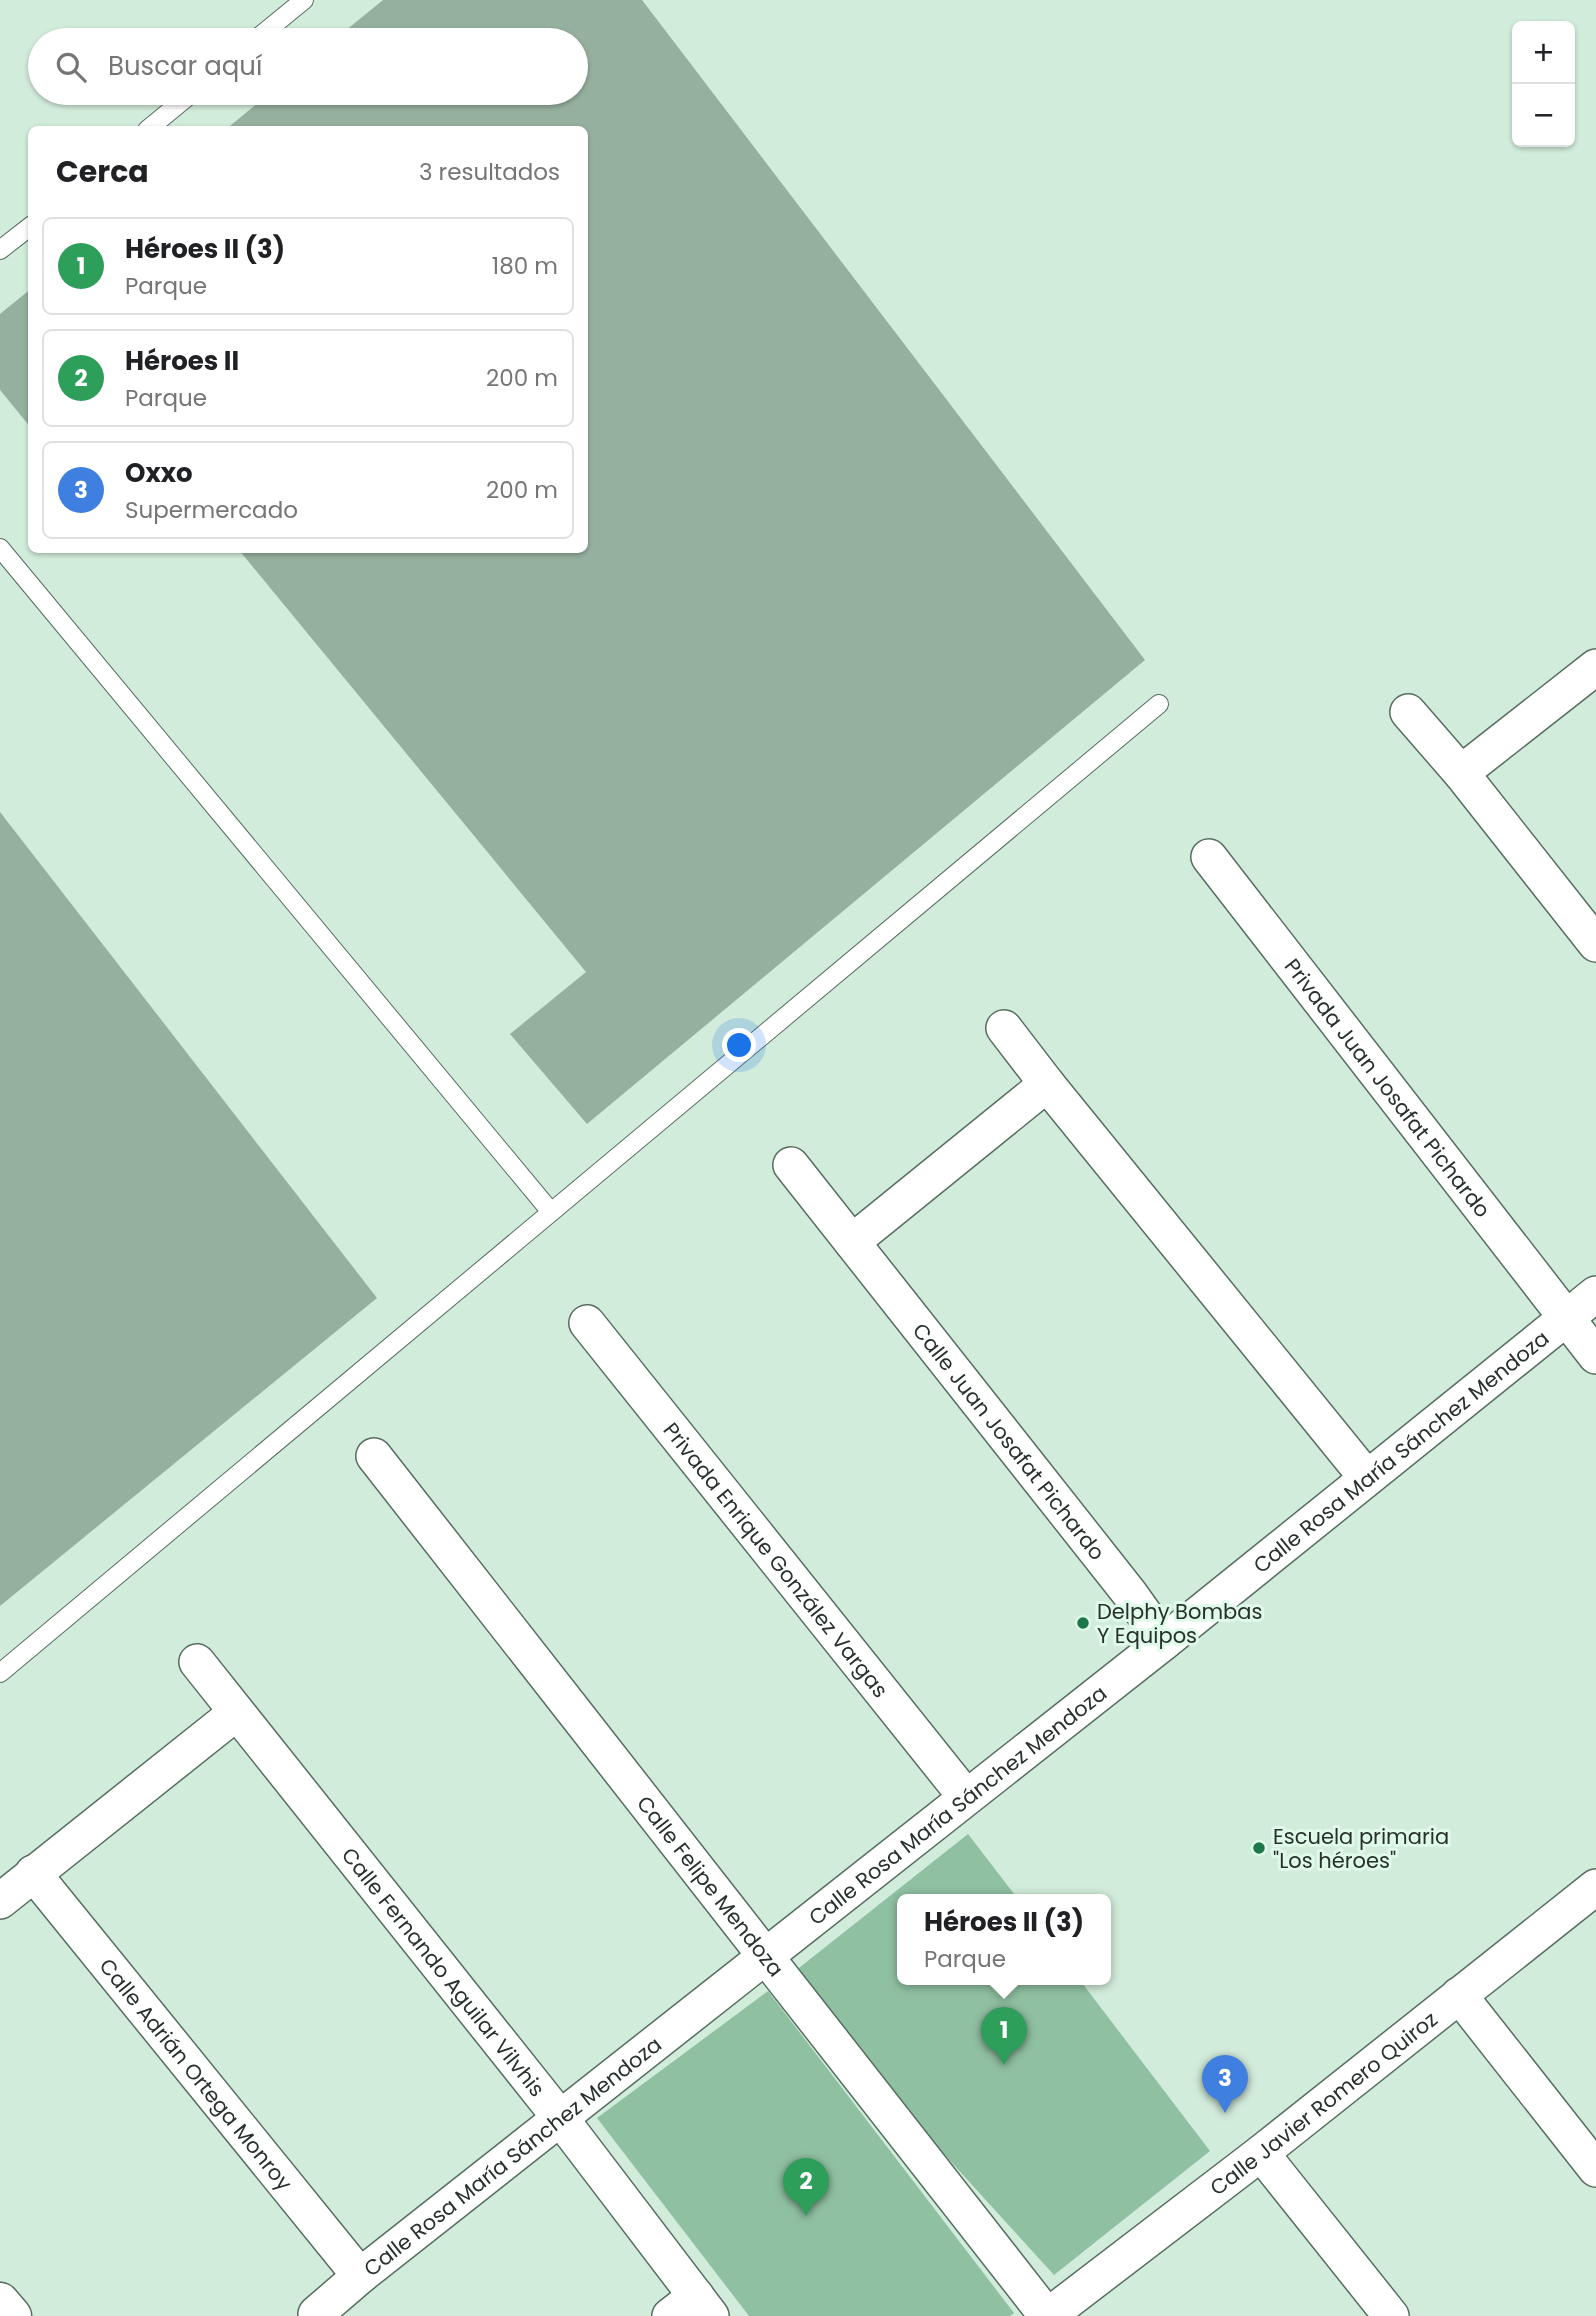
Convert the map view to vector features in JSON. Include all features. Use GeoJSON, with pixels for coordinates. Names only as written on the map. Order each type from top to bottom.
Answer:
{"type":"FeatureCollection","features":[{"type":"Feature","properties":{"kind":"main road"},"geometry":{"type":"LineString","coordinates":[[0,2302],[12,2316]]}},
{"type":"Feature","properties":{"kind":"street"},"geometry":{"type":"LineString","coordinates":[[1461,773],[1596,667]]}},
{"type":"Feature","properties":{"kind":"street"},"geometry":{"type":"LineString","coordinates":[[1408,712],[1461,773],[1596,944]]}},
{"type":"Feature","properties":{"kind":"street","name":"Privada Juan Josafat Pichardo"},"geometry":{"type":"LineString","coordinates":[[1209,857],[1596,1356]]}},
{"type":"Feature","properties":{"kind":"street"},"geometry":{"type":"LineString","coordinates":[[1004,1028],[1367,1478]]}},
{"type":"Feature","properties":{"kind":"street"},"geometry":{"type":"LineString","coordinates":[[852,1242],[1047,1084]]}},
{"type":"Feature","properties":{"kind":"street","name":"Calle Juan Josafat Pichardo"},"geometry":{"type":"LineString","coordinates":[[790,1165],[1130,1594],[1164,1642]]}},
{"type":"Feature","properties":{"kind":"street","name":"Calle Rosa María Sánchez Mendoza"},"geometry":{"type":"LineString","coordinates":[[316,2314],[360,2276],[1164,1642],[1596,1294]]}},
{"type":"Feature","properties":{"kind":"street","name":"Privada Enrique González Vargas"},"geometry":{"type":"LineString","coordinates":[[587,1323],[966,1797]]}},
{"type":"Feature","properties":{"kind":"street","name":"Calle Felipe Mendoza"},"geometry":{"type":"LineString","coordinates":[[374,1456],[1048,2316]]}},
{"type":"Feature","properties":{"kind":"street","name":"Calle Fernando Aguilar Vilvhis"},"geometry":{"type":"LineString","coordinates":[[197,1662],[561,2119],[692,2309]]}},
{"type":"Feature","properties":{"kind":"street"},"geometry":{"type":"LineString","coordinates":[[0,1901],[236,1713]]}},
{"type":"Feature","properties":{"kind":"street","name":"Calle Adrián Ortega Monroy"},"geometry":{"type":"LineString","coordinates":[[33,1873],[360,2276]]}},
{"type":"Feature","properties":{"kind":"street","name":"Calle Javier Romero Quiroz"},"geometry":{"type":"LineString","coordinates":[[1048,2316],[1261,2153],[1596,1887]]}},
{"type":"Feature","properties":{"kind":"street"},"geometry":{"type":"LineString","coordinates":[[1459,1995],[1596,2169]]}},
{"type":"Feature","properties":{"kind":"street"},"geometry":{"type":"LineString","coordinates":[[1261,2153],[1391,2316]]}},
{"type":"Feature","properties":{"kind":"lane"},"geometry":{"type":"LineString","coordinates":[[270,28],[304,0]]}},
{"type":"Feature","properties":{"kind":"lane"},"geometry":{"type":"LineString","coordinates":[[152,126],[177,105]]}},
{"type":"Feature","properties":{"kind":"lane"},"geometry":{"type":"LineString","coordinates":[[0,250],[28,228]]}},
{"type":"Feature","properties":{"kind":"lane"},"geometry":{"type":"LineString","coordinates":[[0,548],[551,1212]]}},
{"type":"Feature","properties":{"kind":"lane"},"geometry":{"type":"LineString","coordinates":[[0,1673],[1159,704]]}},
{"type":"Feature","properties":{"kind":"green space"},"geometry":{"type":"Polygon","coordinates":[[[968,1834],[1014,1894],[897,1894],[897,1985],[1084,1985],[1210,2151],[1054,2275],[785,1979],[968,1834]]]}},
{"type":"Feature","properties":{"kind":"green space"},"geometry":{"type":"Polygon","coordinates":[[[768,1991],[1014,2313],[1010,2316],[749,2316],[597,2118],[768,1991]]]}},
{"type":"Feature","properties":{"kind":"building"},"geometry":{"type":"Polygon","coordinates":[[[383,0],[642,0],[1145,660],[587,1124],[510,1034],[586,972],[241,553],[588,553],[588,126],[230,126],[255,105],[588,105],[588,28],[349,28],[383,0]]]}},
{"type":"Feature","properties":{"kind":"building"},"geometry":{"type":"Polygon","coordinates":[[[28,291],[28,424],[0,390],[0,314],[28,291]]]}},
{"type":"Feature","properties":{"kind":"building"},"geometry":{"type":"Polygon","coordinates":[[[0,812],[377,1298],[0,1606],[0,812]]]}},
{"type":"Feature","properties":{"kind":"place","name":"Delphy Bombas Y Equipos"},"geometry":{"type":"Point","coordinates":[1083,1623]}},
{"type":"Feature","properties":{"kind":"place","name":"Escuela primaria \"Los héroes\""},"geometry":{"type":"Point","coordinates":[1259,1848]}},
{"type":"Feature","properties":{"kind":"place","name":"Héroes II (3)"},"geometry":{"type":"Point","coordinates":[1004,2065]}},
{"type":"Feature","properties":{"kind":"place","name":"Oxxo"},"geometry":{"type":"Point","coordinates":[1225,2113]}},
{"type":"Feature","properties":{"kind":"place","name":"Héroes II"},"geometry":{"type":"Point","coordinates":[806,2216]}}]}
